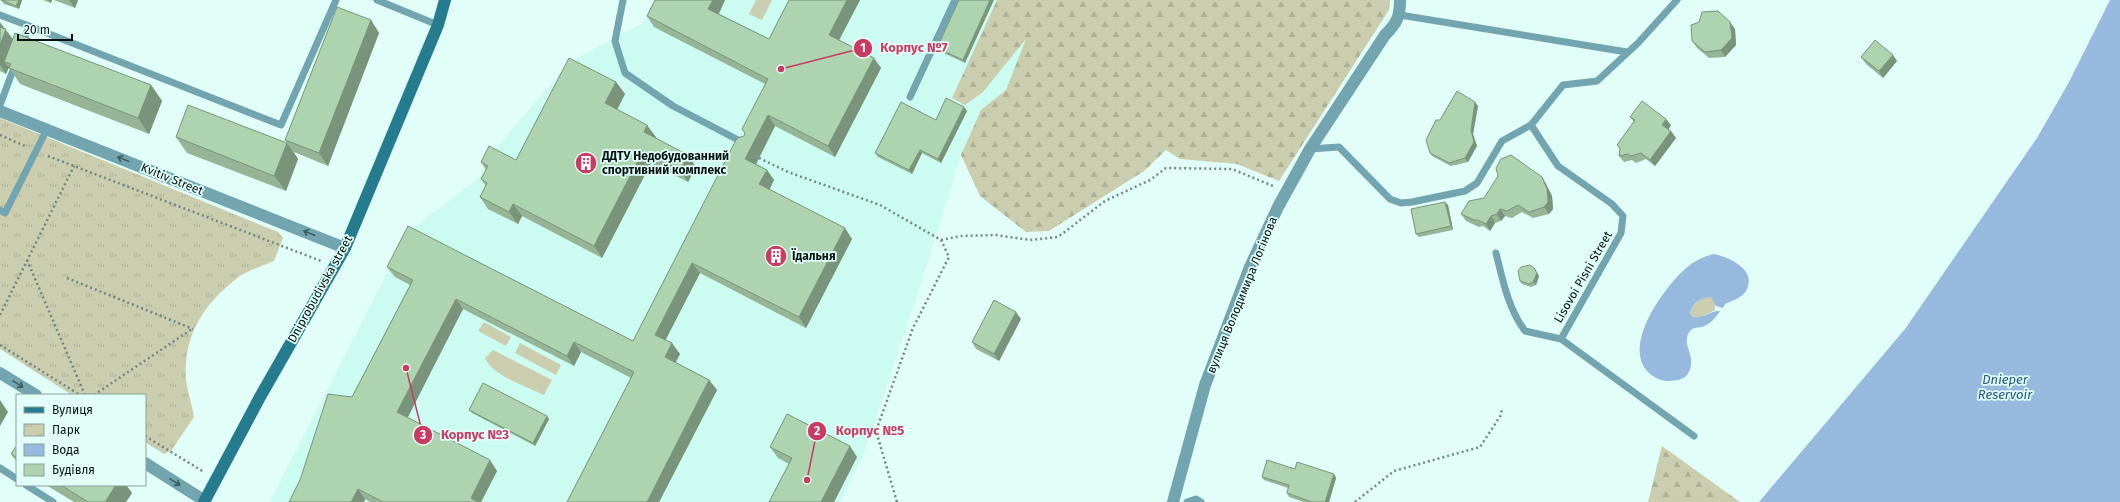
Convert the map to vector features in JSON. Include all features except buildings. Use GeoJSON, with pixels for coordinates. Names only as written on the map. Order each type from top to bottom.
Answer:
{"type":"FeatureCollection","features":[{"type":"Feature","properties":{"kind":"street","name":"Dniprobudivska street"},"geometry":{"type":"LineString","coordinates":[[205,501],[260,397],[345,248],[438,25],[444,0]]}},
{"type":"Feature","properties":{"kind":"street"},"geometry":{"type":"LineString","coordinates":[[1400,0],[1400,15]]}},
{"type":"Feature","properties":{"kind":"street","name":"вулиця Володимира Логінова"},"geometry":{"type":"LineString","coordinates":[[1173,502],[1205,385],[1250,267],[1286,191],[1310,149],[1385,35],[1397,24],[1400,15]]}},
{"type":"Feature","properties":{"kind":"street","name":"Kvitiv Street"},"geometry":{"type":"LineString","coordinates":[[0,110],[345,248]]}},
{"type":"Feature","properties":{"kind":"street"},"geometry":{"type":"LineString","coordinates":[[0,373],[34,394]]}},
{"type":"Feature","properties":{"kind":"street"},"geometry":{"type":"LineString","coordinates":[[146,464],[205,501]]}},
{"type":"Feature","properties":{"kind":"lane"},"geometry":{"type":"LineString","coordinates":[[0,15],[281,125],[336,0]]}},
{"type":"Feature","properties":{"kind":"lane"},"geometry":{"type":"LineString","coordinates":[[377,0],[438,25]]}},
{"type":"Feature","properties":{"kind":"lane"},"geometry":{"type":"LineString","coordinates":[[623,0],[615,41],[625,73],[673,106],[747,144]]}},
{"type":"Feature","properties":{"kind":"lane"},"geometry":{"type":"LineString","coordinates":[[910,97],[955,0]]}},
{"type":"Feature","properties":{"kind":"lane"},"geometry":{"type":"LineString","coordinates":[[1310,149],[1339,147],[1390,199],[1401,203],[1412,202],[1465,190],[1477,183],[1502,141],[1531,125],[1563,85],[1597,81],[1638,43],[1677,0]]}},
{"type":"Feature","properties":{"kind":"lane"},"geometry":{"type":"LineString","coordinates":[[1400,15],[1627,52]]}},
{"type":"Feature","properties":{"kind":"lane"},"geometry":{"type":"LineString","coordinates":[[0,105],[29,26]]}},
{"type":"Feature","properties":{"kind":"lane","name":"Lisovoi Pisni Street"},"geometry":{"type":"LineString","coordinates":[[1531,125],[1558,166],[1612,204],[1623,216],[1622,233],[1561,339],[1694,436]]}},
{"type":"Feature","properties":{"kind":"lane"},"geometry":{"type":"LineString","coordinates":[[0,210],[5,213],[35,150],[47,129]]}},
{"type":"Feature","properties":{"kind":"lane"},"geometry":{"type":"LineString","coordinates":[[1496,254],[1508,300],[1516,320],[1525,332],[1561,339]]}},
{"type":"Feature","properties":{"kind":"lane"},"geometry":{"type":"LineString","coordinates":[[0,468],[16,478]]}},
{"type":"Feature","properties":{"kind":"lane"},"geometry":{"type":"LineString","coordinates":[[28,486],[53,502]]}},
{"type":"Feature","properties":{"kind":"lane"},"geometry":{"type":"LineString","coordinates":[[1187,502],[1196,499],[1201,502]]}},
{"type":"Feature","properties":{"kind":"path"},"geometry":{"type":"LineString","coordinates":[[0,135],[74,166],[335,266]]}},
{"type":"Feature","properties":{"kind":"path"},"geometry":{"type":"LineString","coordinates":[[759,158],[788,172],[880,205],[941,240],[949,256],[913,328],[876,431],[897,502]]}},
{"type":"Feature","properties":{"kind":"path"},"geometry":{"type":"LineString","coordinates":[[0,315],[74,166]]}},
{"type":"Feature","properties":{"kind":"path"},"geometry":{"type":"LineString","coordinates":[[941,240],[961,236],[996,235],[1030,240],[1058,237],[1105,200],[1150,180],[1166,168],[1232,169],[1286,191]]}},
{"type":"Feature","properties":{"kind":"path"},"geometry":{"type":"LineString","coordinates":[[27,260],[85,394]]}},
{"type":"Feature","properties":{"kind":"path"},"geometry":{"type":"LineString","coordinates":[[67,278],[193,329],[96,394]]}},
{"type":"Feature","properties":{"kind":"path"},"geometry":{"type":"LineString","coordinates":[[0,345],[78,394]]}},
{"type":"Feature","properties":{"kind":"path"},"geometry":{"type":"LineString","coordinates":[[1355,502],[1394,471],[1480,447],[1501,415],[1502,408]]}},
{"type":"Feature","properties":{"kind":"path"},"geometry":{"type":"LineString","coordinates":[[146,437],[217,480]]}},
{"type":"Feature","properties":{"kind":"shaded area"},"geometry":{"type":"Polygon","coordinates":[[[655,0],[1034,0],[1024,96],[961,155],[921,284],[864,454],[840,502],[270,502],[407,233],[480,177],[490,155],[570,62],[643,23],[655,0]]]}},
{"type":"Feature","properties":{"kind":"green space"},"geometry":{"type":"Polygon","coordinates":[[[756,0],[772,0],[762,20],[749,14],[756,0]]]}},
{"type":"Feature","properties":{"kind":"green space"},"geometry":{"type":"Polygon","coordinates":[[[997,0],[1390,0],[1389,10],[1279,181],[1237,164],[1180,159],[1166,150],[1144,171],[1049,231],[1026,232],[980,196],[961,155],[981,110],[1006,90],[1026,39],[983,92],[965,105],[952,98],[997,0]]]}},
{"type":"Feature","properties":{"kind":"green space"},"geometry":{"type":"Polygon","coordinates":[[[0,118],[278,232],[283,238],[274,261],[240,276],[217,296],[199,320],[188,347],[186,362],[186,378],[194,417],[171,451],[164,454],[146,443],[146,394],[70,394],[0,349],[0,118]]]}},
{"type":"Feature","properties":{"kind":"green space"},"geometry":{"type":"Polygon","coordinates":[[[1705,297],[1711,297],[1715,301],[1715,310],[1699,318],[1693,317],[1690,313],[1692,308],[1705,297]]]}},
{"type":"Feature","properties":{"kind":"green space"},"geometry":{"type":"Polygon","coordinates":[[[484,322],[511,337],[506,346],[478,331],[484,322]]]}},
{"type":"Feature","properties":{"kind":"green space"},"geometry":{"type":"Polygon","coordinates":[[[520,343],[561,365],[556,375],[515,353],[520,343]]]}},
{"type":"Feature","properties":{"kind":"green space"},"geometry":{"type":"Polygon","coordinates":[[[493,350],[552,380],[544,395],[511,380],[494,370],[485,358],[493,350]]]}},
{"type":"Feature","properties":{"kind":"green space"},"geometry":{"type":"Polygon","coordinates":[[[1662,446],[1740,502],[1648,502],[1662,446]]]}},
{"type":"Feature","properties":{"kind":"water","name":"Dnieper Reservoir"},"geometry":{"type":"Polygon","coordinates":[[[2110,0],[2120,0],[2120,502],[1759,502],[1905,329],[2037,138],[2068,84],[2110,0]]]}},
{"type":"Feature","properties":{"kind":"water"},"geometry":{"type":"Polygon","coordinates":[[[1715,254],[1741,266],[1748,277],[1749,284],[1746,291],[1739,297],[1725,304],[1723,308],[1716,306],[1711,297],[1701,299],[1695,304],[1690,313],[1693,317],[1700,317],[1720,311],[1715,318],[1705,326],[1692,329],[1688,335],[1687,346],[1691,357],[1691,362],[1687,375],[1681,379],[1673,381],[1665,381],[1657,378],[1649,373],[1642,362],[1640,348],[1643,333],[1649,318],[1667,289],[1685,269],[1699,259],[1715,254]]]}},
{"type":"Feature","properties":{"kind":"place","name":"Корпус №7"},"geometry":{"type":"Point","coordinates":[781,69]}},
{"type":"Feature","properties":{"kind":"place","name":"ДДТУ Недобудованний спортивний комплекс"},"geometry":{"type":"Point","coordinates":[586,163]}},
{"type":"Feature","properties":{"kind":"place","name":"Їдальня"},"geometry":{"type":"Point","coordinates":[776,256]}},
{"type":"Feature","properties":{"kind":"place","name":"Корпус №3"},"geometry":{"type":"Point","coordinates":[406,368]}},
{"type":"Feature","properties":{"kind":"place","name":"Корпус №5"},"geometry":{"type":"Point","coordinates":[807,480]}}]}
